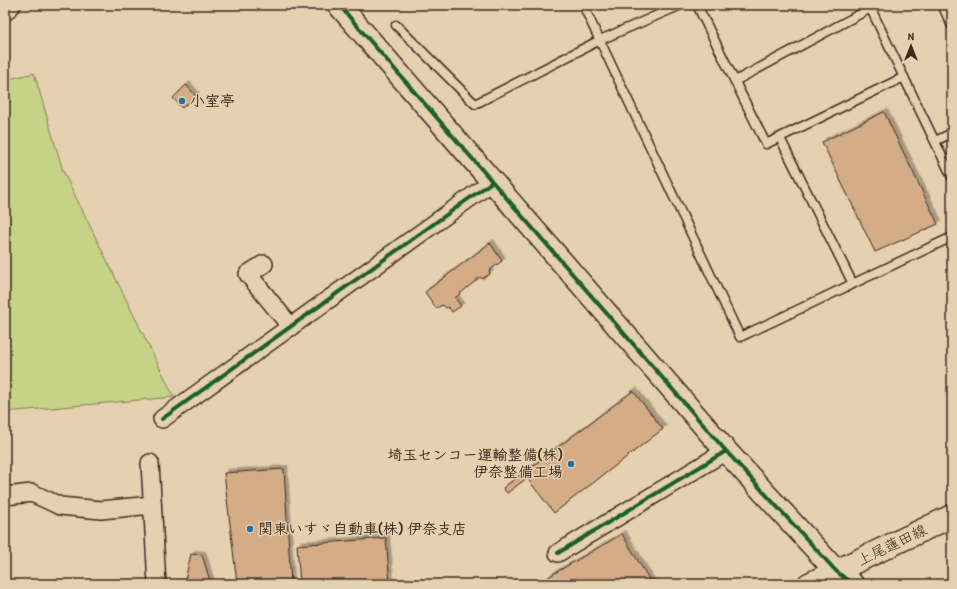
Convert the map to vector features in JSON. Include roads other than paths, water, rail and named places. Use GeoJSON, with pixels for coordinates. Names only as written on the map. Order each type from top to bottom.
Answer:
{"type":"FeatureCollection","features":[{"type":"Feature","properties":{"kind":"street"},"geometry":{"type":"LineString","coordinates":[[5,12],[12,5]]}},
{"type":"Feature","properties":{"kind":"street"},"geometry":{"type":"LineString","coordinates":[[339,5],[726,451],[844,578]]}},
{"type":"Feature","properties":{"kind":"street"},"geometry":{"type":"LineString","coordinates":[[162,418],[492,182]]}},
{"type":"Feature","properties":{"kind":"street"},"geometry":{"type":"LineString","coordinates":[[264,264],[248,274],[291,327]]}},
{"type":"Feature","properties":{"kind":"street"},"geometry":{"type":"LineString","coordinates":[[558,553],[726,451]]}},
{"type":"Feature","properties":{"kind":"street"},"geometry":{"type":"LineString","coordinates":[[150,463],[157,584]]}},
{"type":"Feature","properties":{"kind":"street"},"geometry":{"type":"LineString","coordinates":[[5,496],[32,493],[60,506],[101,510],[152,505]]}},
{"type":"Feature","properties":{"kind":"street","name":"上尾蓮田線"},"geometry":{"type":"LineString","coordinates":[[809,584],[844,578],[952,516]]}},
{"type":"Feature","properties":{"kind":"lane"},"geometry":{"type":"LineString","coordinates":[[583,5],[740,337],[952,237]]}},
{"type":"Feature","properties":{"kind":"lane"},"geometry":{"type":"LineString","coordinates":[[396,25],[475,104],[600,40],[681,5]]}},
{"type":"Feature","properties":{"kind":"lane"},"geometry":{"type":"LineString","coordinates":[[697,5],[766,144],[904,77]]}},
{"type":"Feature","properties":{"kind":"lane"},"geometry":{"type":"LineString","coordinates":[[942,5],[952,26]]}},
{"type":"Feature","properties":{"kind":"lane"},"geometry":{"type":"LineString","coordinates":[[735,81],[870,7],[952,176]]}},
{"type":"Feature","properties":{"kind":"lane"},"geometry":{"type":"LineString","coordinates":[[935,141],[952,133]]}},
{"type":"Feature","properties":{"kind":"lane"},"geometry":{"type":"LineString","coordinates":[[780,138],[852,284]]}},
{"type":"Feature","properties":{"kind":"place","name":"小室亭"},"geometry":{"type":"Point","coordinates":[182,101]}},
{"type":"Feature","properties":{"kind":"place","name":"埼玉センコー運輸整備(株) 伊奈整備工場"},"geometry":{"type":"Point","coordinates":[571,464]}},
{"type":"Feature","properties":{"kind":"place","name":"関東いすゞ自動車(株) 伊奈支店"},"geometry":{"type":"Point","coordinates":[250,529]}}]}
